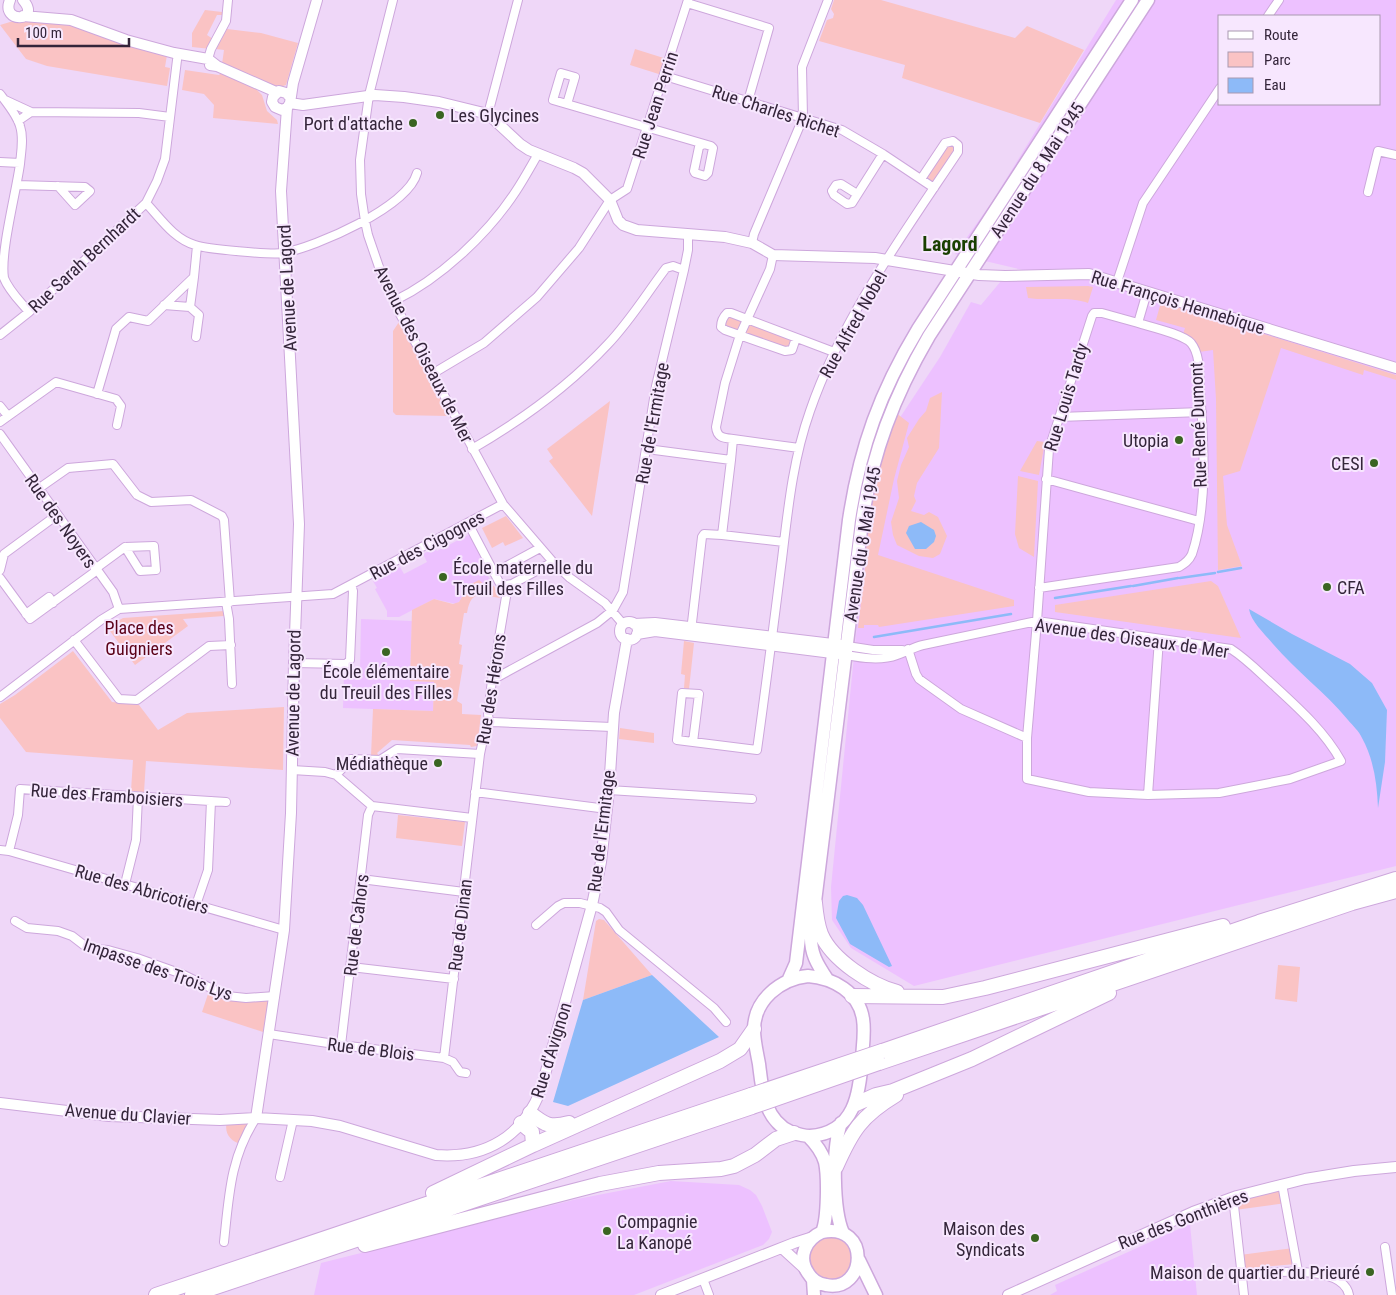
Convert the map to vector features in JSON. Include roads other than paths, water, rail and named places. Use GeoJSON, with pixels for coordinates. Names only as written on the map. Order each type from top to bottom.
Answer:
{"type":"FeatureCollection","features":[{"type":"Feature","properties":{"kind":"highway"},"geometry":{"type":"LineString","coordinates":[[192,1295],[881,1057],[1259,922],[1396,879]]}},
{"type":"Feature","properties":{"kind":"highway"},"geometry":{"type":"LineString","coordinates":[[881,1057],[1151,971],[1352,903],[1396,891]]}},
{"type":"Feature","properties":{"kind":"highway"},"geometry":{"type":"LineString","coordinates":[[815,903],[821,934],[838,958],[867,979],[885,989],[917,997]]}},
{"type":"Feature","properties":{"kind":"highway"},"geometry":{"type":"LineString","coordinates":[[852,996],[943,997],[985,988],[1233,923],[1259,922]]}},
{"type":"Feature","properties":{"kind":"highway"},"geometry":{"type":"LineString","coordinates":[[856,1104],[866,1098],[893,1092],[972,1059],[1133,983],[1151,971]]}},
{"type":"Feature","properties":{"kind":"highway"},"geometry":{"type":"LineString","coordinates":[[383,1218],[403,1204],[455,1183],[533,1145],[720,1061],[740,1049],[754,1029]]}},
{"type":"Feature","properties":{"kind":"highway"},"geometry":{"type":"LineString","coordinates":[[836,1167],[847,1142],[862,1120],[880,1105],[921,1080]]}},
{"type":"Feature","properties":{"kind":"highway"},"geometry":{"type":"LineString","coordinates":[[156,1295],[383,1218],[752,1101]]}},
{"type":"Feature","properties":{"kind":"highway"},"geometry":{"type":"LineString","coordinates":[[525,1118],[551,1126],[558,1126],[599,1115]]}},
{"type":"Feature","properties":{"kind":"highway"},"geometry":{"type":"LineString","coordinates":[[525,1118],[532,1132],[533,1145]]}},
{"type":"Feature","properties":{"kind":"highway"},"geometry":{"type":"LineString","coordinates":[[310,1255],[356,1247],[600,1184],[659,1173],[722,1169],[745,1162],[776,1139],[801,1134]]}},
{"type":"Feature","properties":{"kind":"main road","name":"Avenue du 8 Mai 1945"},"geometry":{"type":"LineString","coordinates":[[876,1295],[866,1279],[856,1247],[843,1233],[836,1210],[837,1136],[841,1124],[856,1104],[860,1090],[864,1029],[862,1017],[852,996],[828,979],[815,960],[810,945],[840,650],[852,500],[867,436],[892,374],[955,271],[1132,0]]}},
{"type":"Feature","properties":{"kind":"main road","name":"Avenue du 8 Mai 1945"},"geometry":{"type":"LineString","coordinates":[[788,981],[796,963],[840,650],[865,502],[880,440],[895,400],[914,362],[969,274],[1148,0]]}},
{"type":"Feature","properties":{"kind":"main road"},"geometry":{"type":"LineString","coordinates":[[814,1295],[810,1275],[803,1256],[808,1243],[817,1235],[826,1219],[825,1162],[819,1149],[801,1134],[778,1124],[771,1114],[762,1089],[754,1029],[760,1005],[768,995],[788,981],[808,976],[828,979]]}},
{"type":"Feature","properties":{"kind":"main road"},"geometry":{"type":"LineString","coordinates":[[801,1134],[825,1132],[841,1124]]}},
{"type":"Feature","properties":{"kind":"main road"},"geometry":{"type":"LineString","coordinates":[[817,1235],[836,1231],[843,1233]]}},
{"type":"Feature","properties":{"kind":"main road"},"geometry":{"type":"LineString","coordinates":[[810,1275],[830,1286],[838,1285],[846,1282],[852,1276],[859,1260]]}},
{"type":"Feature","properties":{"kind":"street"},"geometry":{"type":"LineString","coordinates":[[0,22],[5,15],[6,5],[10,0]]}},
{"type":"Feature","properties":{"kind":"street"},"geometry":{"type":"LineString","coordinates":[[208,59],[211,49],[226,21],[228,0]]}},
{"type":"Feature","properties":{"kind":"street","name":"Avenue de Lagord"},"geometry":{"type":"LineString","coordinates":[[224,1242],[232,1169],[248,1130],[256,1118],[284,930],[291,812],[299,524],[281,191],[284,137],[283,100],[293,83],[317,0]]}},
{"type":"Feature","properties":{"kind":"street","name":"Avenue des Oiseaux de Mer"},"geometry":{"type":"LineString","coordinates":[[393,0],[368,96],[360,160],[361,194],[365,221],[379,267],[394,301],[432,374],[503,504],[553,562],[570,578],[613,610],[623,624]]}},
{"type":"Feature","properties":{"kind":"street"},"geometry":{"type":"LineString","coordinates":[[752,243],[754,234],[803,118],[802,67],[828,0]]}},
{"type":"Feature","properties":{"kind":"street"},"geometry":{"type":"LineString","coordinates":[[1269,15],[1279,0]]}},
{"type":"Feature","properties":{"kind":"street"},"geometry":{"type":"LineString","coordinates":[[488,114],[516,1]]}},
{"type":"Feature","properties":{"kind":"street"},"geometry":{"type":"LineString","coordinates":[[687,1],[769,28],[748,101]]}},
{"type":"Feature","properties":{"kind":"street","name":"Rue Jean Perrin"},"geometry":{"type":"LineString","coordinates":[[432,374],[484,343],[537,297],[579,248],[610,200],[624,192],[630,184],[687,1]]}},
{"type":"Feature","properties":{"kind":"street"},"geometry":{"type":"LineString","coordinates":[[5,15],[16,18],[24,5],[45,17],[71,20],[175,56],[217,66],[258,85],[283,100],[303,105],[368,96],[404,97],[488,114],[520,144],[538,154],[584,173],[610,200],[622,226],[637,230],[724,237],[752,243],[773,255],[770,269],[740,335],[726,383],[716,432],[720,437],[733,440],[799,448]]}},
{"type":"Feature","properties":{"kind":"street"},"geometry":{"type":"LineString","coordinates":[[175,56],[208,59],[217,66]]}},
{"type":"Feature","properties":{"kind":"street","name":"Rue Sarah Bernhardt"},"geometry":{"type":"LineString","coordinates":[[0,335],[28,312],[146,203],[165,159],[175,56]]}},
{"type":"Feature","properties":{"kind":"street","name":"Rue Charles Richet"},"geometry":{"type":"LineString","coordinates":[[665,76],[842,130],[934,188]]}},
{"type":"Feature","properties":{"kind":"street"},"geometry":{"type":"LineString","coordinates":[[1117,282],[1143,203],[1218,91]]}},
{"type":"Feature","properties":{"kind":"street"},"geometry":{"type":"LineString","coordinates":[[2,97],[31,112],[139,113],[170,117]]}},
{"type":"Feature","properties":{"kind":"street"},"geometry":{"type":"LineString","coordinates":[[2,97],[18,121],[22,132],[17,185],[0,254],[3,276],[8,287],[28,312]]}},
{"type":"Feature","properties":{"kind":"street"},"geometry":{"type":"LineString","coordinates":[[567,104],[703,144]]}},
{"type":"Feature","properties":{"kind":"street"},"geometry":{"type":"LineString","coordinates":[[18,121],[31,112]]}},
{"type":"Feature","properties":{"kind":"street","name":"Rue Alfred Nobel"},"geometry":{"type":"LineString","coordinates":[[693,742],[757,750],[788,505],[799,448],[809,412],[834,352],[852,318],[960,148],[953,141],[945,143],[921,179]]}},
{"type":"Feature","properties":{"kind":"street"},"geometry":{"type":"LineString","coordinates":[[1368,192],[1378,151],[1396,155]]}},
{"type":"Feature","properties":{"kind":"street"},"geometry":{"type":"LineString","coordinates":[[394,301],[407,295],[460,255],[497,216],[516,192],[538,154]]}},
{"type":"Feature","properties":{"kind":"street"},"geometry":{"type":"LineString","coordinates":[[857,194],[882,154]]}},
{"type":"Feature","properties":{"kind":"street"},"geometry":{"type":"LineString","coordinates":[[0,162],[20,163]]}},
{"type":"Feature","properties":{"kind":"street"},"geometry":{"type":"LineString","coordinates":[[146,203],[175,234],[197,246],[279,254],[328,238],[365,221],[398,197],[415,181],[417,173]]}},
{"type":"Feature","properties":{"kind":"street"},"geometry":{"type":"LineString","coordinates":[[17,185],[58,186]]}},
{"type":"Feature","properties":{"kind":"street","name":"Rue de l'Ermitage"},"geometry":{"type":"LineString","coordinates":[[613,610],[623,592],[656,386],[684,270],[688,235]]}},
{"type":"Feature","properties":{"kind":"street"},"geometry":{"type":"LineString","coordinates":[[190,307],[197,246]]}},
{"type":"Feature","properties":{"kind":"street","name":"Rue François Hennebique"},"geometry":{"type":"LineString","coordinates":[[773,255],[888,259],[969,274],[1005,276],[1089,274],[1396,368]]}},
{"type":"Feature","properties":{"kind":"street"},"geometry":{"type":"LineString","coordinates":[[472,449],[521,419],[558,392],[584,369],[609,343],[666,268],[673,266],[684,270]]}},
{"type":"Feature","properties":{"kind":"street"},"geometry":{"type":"LineString","coordinates":[[97,394],[116,329],[129,317],[148,321],[194,277]]}},
{"type":"Feature","properties":{"kind":"street"},"geometry":{"type":"LineString","coordinates":[[1138,323],[1147,292]]}},
{"type":"Feature","properties":{"kind":"street"},"geometry":{"type":"LineString","coordinates":[[164,305],[190,307],[199,315],[196,336]]}},
{"type":"Feature","properties":{"kind":"street","name":"Rue Louis Tardy"},"geometry":{"type":"LineString","coordinates":[[1138,323],[1102,312],[1093,314],[1049,450],[1027,738],[1027,779],[1088,792],[1148,795]]}},
{"type":"Feature","properties":{"kind":"street"},"geometry":{"type":"LineString","coordinates":[[796,338],[792,350],[788,352],[721,327],[724,316],[727,313],[731,313],[834,352]]}},
{"type":"Feature","properties":{"kind":"street","name":"Rue René Dumont"},"geometry":{"type":"LineString","coordinates":[[1039,588],[1179,568],[1191,556],[1199,521],[1204,467],[1198,363],[1192,344],[1185,338],[1138,323]]}},
{"type":"Feature","properties":{"kind":"street"},"geometry":{"type":"LineString","coordinates":[[0,422],[56,382],[116,399],[122,406],[117,425]]}},
{"type":"Feature","properties":{"kind":"street"},"geometry":{"type":"LineString","coordinates":[[0,406],[8,416]]}},
{"type":"Feature","properties":{"kind":"street"},"geometry":{"type":"LineString","coordinates":[[1059,418],[1202,412]]}},
{"type":"Feature","properties":{"kind":"street","name":"Rue des Noyers"},"geometry":{"type":"LineString","coordinates":[[0,434],[112,592],[119,609]]}},
{"type":"Feature","properties":{"kind":"street"},"geometry":{"type":"LineString","coordinates":[[722,535],[733,440]]}},
{"type":"Feature","properties":{"kind":"street"},"geometry":{"type":"LineString","coordinates":[[647,449],[730,460]]}},
{"type":"Feature","properties":{"kind":"street"},"geometry":{"type":"LineString","coordinates":[[38,489],[68,468],[113,464],[137,495],[151,502],[191,500],[222,516],[224,520],[232,684]]}},
{"type":"Feature","properties":{"kind":"street"},"geometry":{"type":"LineString","coordinates":[[1046,479],[1199,521]]}},
{"type":"Feature","properties":{"kind":"street","name":"Rue des Cigognes"},"geometry":{"type":"LineString","coordinates":[[119,609],[333,594],[503,504]]}},
{"type":"Feature","properties":{"kind":"street"},"geometry":{"type":"LineString","coordinates":[[0,570],[4,554],[57,515]]}},
{"type":"Feature","properties":{"kind":"street"},"geometry":{"type":"LineString","coordinates":[[468,523],[506,598]]}},
{"type":"Feature","properties":{"kind":"street"},"geometry":{"type":"LineString","coordinates":[[691,631],[702,537],[704,534],[784,542]]}},
{"type":"Feature","properties":{"kind":"street"},"geometry":{"type":"LineString","coordinates":[[1,583],[30,619],[126,547],[154,546],[156,570],[140,571],[126,547]]}},
{"type":"Feature","properties":{"kind":"street"},"geometry":{"type":"LineString","coordinates":[[494,572],[540,548]]}},
{"type":"Feature","properties":{"kind":"street"},"geometry":{"type":"LineString","coordinates":[[499,582],[508,585],[553,562]]}},
{"type":"Feature","properties":{"kind":"street","name":"Rue des Cigognes"},"geometry":{"type":"LineString","coordinates":[[294,663],[346,664],[350,660],[351,585]]}},
{"type":"Feature","properties":{"kind":"street","name":"Rue des Hérons"},"geometry":{"type":"LineString","coordinates":[[476,792],[480,754],[485,730],[489,724],[488,713],[492,680],[508,585]]}},
{"type":"Feature","properties":{"kind":"street"},"geometry":{"type":"LineString","coordinates":[[0,697],[111,612],[119,609]]}},
{"type":"Feature","properties":{"kind":"street"},"geometry":{"type":"LineString","coordinates":[[492,680],[597,623],[613,610]]}},
{"type":"Feature","properties":{"kind":"street","name":"Avenue des Oiseaux de Mer"},"geometry":{"type":"LineString","coordinates":[[636,628],[654,631],[691,631],[840,650],[866,658],[885,658],[923,644],[1037,621],[1231,649],[1239,653],[1298,708],[1335,749],[1341,761],[1290,780],[1219,793],[1148,795]]}},
{"type":"Feature","properties":{"kind":"street"},"geometry":{"type":"LineString","coordinates":[[629,622],[636,628],[633,638],[627,639],[622,636],[620,631],[623,624],[629,622]]}},
{"type":"Feature","properties":{"kind":"street","name":"Rue de l'Ermitage"},"geometry":{"type":"LineString","coordinates":[[627,639],[612,727],[607,809],[601,862],[592,905],[606,912],[619,930],[714,1008],[726,1022]]}},
{"type":"Feature","properties":{"kind":"street"},"geometry":{"type":"LineString","coordinates":[[1148,795],[1159,639]]}},
{"type":"Feature","properties":{"kind":"street"},"geometry":{"type":"LineString","coordinates":[[74,640],[119,699],[137,700],[209,646],[231,645]]}},
{"type":"Feature","properties":{"kind":"street"},"geometry":{"type":"LineString","coordinates":[[908,649],[919,679],[961,709],[1027,738]]}},
{"type":"Feature","properties":{"kind":"street"},"geometry":{"type":"LineString","coordinates":[[682,692],[699,694],[693,742],[677,740],[682,692]]}},
{"type":"Feature","properties":{"kind":"street"},"geometry":{"type":"LineString","coordinates":[[489,724],[493,722],[612,727]]}},
{"type":"Feature","properties":{"kind":"street"},"geometry":{"type":"LineString","coordinates":[[336,775],[351,759],[380,760],[397,749],[480,754]]}},
{"type":"Feature","properties":{"kind":"street"},"geometry":{"type":"LineString","coordinates":[[292,770],[325,772],[336,775],[372,806],[472,818]]}},
{"type":"Feature","properties":{"kind":"street","name":"Rue des Framboisiers"},"geometry":{"type":"LineString","coordinates":[[9,851],[18,815],[20,789],[226,802]]}},
{"type":"Feature","properties":{"kind":"street"},"geometry":{"type":"LineString","coordinates":[[609,790],[752,799]]}},
{"type":"Feature","properties":{"kind":"street"},"geometry":{"type":"LineString","coordinates":[[476,792],[607,809]]}},
{"type":"Feature","properties":{"kind":"street","name":"Rue de Dinan"},"geometry":{"type":"LineString","coordinates":[[444,1058],[476,792]]}},
{"type":"Feature","properties":{"kind":"street"},"geometry":{"type":"LineString","coordinates":[[125,884],[136,840],[138,796]]}},
{"type":"Feature","properties":{"kind":"street"},"geometry":{"type":"LineString","coordinates":[[196,905],[208,870],[212,801]]}},
{"type":"Feature","properties":{"kind":"street","name":"Rue de Cahors"},"geometry":{"type":"LineString","coordinates":[[341,1045],[368,815],[372,806]]}},
{"type":"Feature","properties":{"kind":"street","name":"Rue des Abricotiers"},"geometry":{"type":"LineString","coordinates":[[0,850],[284,930]]}},
{"type":"Feature","properties":{"kind":"street"},"geometry":{"type":"LineString","coordinates":[[361,879],[464,892]]}},
{"type":"Feature","properties":{"kind":"street"},"geometry":{"type":"LineString","coordinates":[[536,925],[564,903],[592,905]]}},
{"type":"Feature","properties":{"kind":"street","name":"Rue d'Avignon"},"geometry":{"type":"LineString","coordinates":[[256,1118],[312,1121],[340,1126],[436,1155],[453,1156],[480,1152],[509,1136],[525,1118],[538,1098],[592,905]]}},
{"type":"Feature","properties":{"kind":"street","name":"Impasse des Trois Lys"},"geometry":{"type":"LineString","coordinates":[[15,921],[27,928],[58,931],[72,936],[85,946],[137,958],[182,974],[227,996],[246,998],[274,996]]}},
{"type":"Feature","properties":{"kind":"street"},"geometry":{"type":"LineString","coordinates":[[351,967],[454,979]]}},
{"type":"Feature","properties":{"kind":"street","name":"Rue de Blois"},"geometry":{"type":"LineString","coordinates":[[269,1034],[444,1058]]}},
{"type":"Feature","properties":{"kind":"street"},"geometry":{"type":"LineString","coordinates":[[444,1058],[453,1062],[460,1072],[466,1073]]}},
{"type":"Feature","properties":{"kind":"street","name":"Avenue du Clavier"},"geometry":{"type":"LineString","coordinates":[[0,1103],[110,1116],[220,1120],[256,1118]]}},
{"type":"Feature","properties":{"kind":"street"},"geometry":{"type":"LineString","coordinates":[[280,1177],[294,1120]]}},
{"type":"Feature","properties":{"kind":"street","name":"Rue des Gonthières"},"geometry":{"type":"LineString","coordinates":[[1008,1295],[1192,1212],[1233,1197],[1304,1179],[1396,1167]]}},
{"type":"Feature","properties":{"kind":"street"},"geometry":{"type":"LineString","coordinates":[[1282,1184],[1298,1270]]}},
{"type":"Feature","properties":{"kind":"street"},"geometry":{"type":"LineString","coordinates":[[1233,1197],[1244,1295]]}},
{"type":"Feature","properties":{"kind":"street"},"geometry":{"type":"LineString","coordinates":[[661,1295],[817,1235]]}},
{"type":"Feature","properties":{"kind":"street"},"geometry":{"type":"LineString","coordinates":[[1385,1247],[1392,1295]]}},
{"type":"Feature","properties":{"kind":"street"},"geometry":{"type":"LineString","coordinates":[[782,1248],[810,1275]]}},
{"type":"Feature","properties":{"kind":"street"},"geometry":{"type":"LineString","coordinates":[[1242,1276],[1298,1270],[1328,1277],[1340,1282],[1346,1286],[1349,1295]]}},
{"type":"Feature","properties":{"kind":"street"},"geometry":{"type":"LineString","coordinates":[[702,1280],[706,1294]]}},
{"type":"Feature","properties":{"kind":"water"},"geometry":{"type":"Polygon","coordinates":[[[921,522],[934,530],[936,536],[934,542],[926,549],[915,549],[906,533],[909,526],[921,522]]]}},
{"type":"Feature","properties":{"kind":"water"},"geometry":{"type":"Polygon","coordinates":[[[1249,609],[1350,664],[1372,683],[1387,710],[1385,762],[1378,808],[1376,781],[1372,763],[1359,733],[1330,700],[1273,644],[1255,623],[1249,609]]]}},
{"type":"Feature","properties":{"kind":"water"},"geometry":{"type":"Polygon","coordinates":[[[847,895],[857,898],[863,905],[892,966],[889,967],[850,944],[836,918],[839,901],[843,896],[847,895]]]}},
{"type":"Feature","properties":{"kind":"water"},"geometry":{"type":"Polygon","coordinates":[[[652,975],[719,1037],[568,1106],[553,1102],[583,1000],[652,975]]]}},
{"type":"Feature","properties":{"kind":"waterway"},"geometry":{"type":"LineString","coordinates":[[1218,572],[1241,568]]}},
{"type":"Feature","properties":{"kind":"waterway"},"geometry":{"type":"LineString","coordinates":[[1180,578],[1215,573]]}},
{"type":"Feature","properties":{"kind":"waterway"},"geometry":{"type":"LineString","coordinates":[[1133,586],[1178,578]]}},
{"type":"Feature","properties":{"kind":"waterway"},"geometry":{"type":"LineString","coordinates":[[1055,598],[1131,586]]}},
{"type":"Feature","properties":{"kind":"waterway"},"geometry":{"type":"LineString","coordinates":[[874,637],[1011,614]]}},
{"type":"Feature","properties":{"kind":"place","name":"Les Glycines"},"geometry":{"type":"Point","coordinates":[440,115]}},
{"type":"Feature","properties":{"kind":"place","name":"Port d'attache"},"geometry":{"type":"Point","coordinates":[413,123]}},
{"type":"Feature","properties":{"kind":"place","name":"Utopia"},"geometry":{"type":"Point","coordinates":[1179,440]}},
{"type":"Feature","properties":{"kind":"place","name":"CESI"},"geometry":{"type":"Point","coordinates":[1374,463]}},
{"type":"Feature","properties":{"kind":"place","name":"École maternelle du Treuil des Filles"},"geometry":{"type":"Point","coordinates":[443,577]}},
{"type":"Feature","properties":{"kind":"place","name":"CFA"},"geometry":{"type":"Point","coordinates":[1327,587]}},
{"type":"Feature","properties":{"kind":"place","name":"École élémentaire du Treuil des Filles"},"geometry":{"type":"Point","coordinates":[386,652]}},
{"type":"Feature","properties":{"kind":"place","name":"Médiathèque"},"geometry":{"type":"Point","coordinates":[438,763]}},
{"type":"Feature","properties":{"kind":"place","name":"Compagnie La Kanopé"},"geometry":{"type":"Point","coordinates":[607,1231]}},
{"type":"Feature","properties":{"kind":"place","name":"Maison des Syndicats"},"geometry":{"type":"Point","coordinates":[1035,1238]}},
{"type":"Feature","properties":{"kind":"place","name":"Maison de quartier du Prieuré"},"geometry":{"type":"Point","coordinates":[1370,1272]}},
{"type":"Feature","properties":{"kind":"district","name":"Lagord"},"geometry":{"type":"Point","coordinates":[950,244]}},
{"type":"Feature","properties":{"kind":"park label","name":"Place des Guigniers"},"geometry":{"type":"Point","coordinates":[139,638]}}]}
